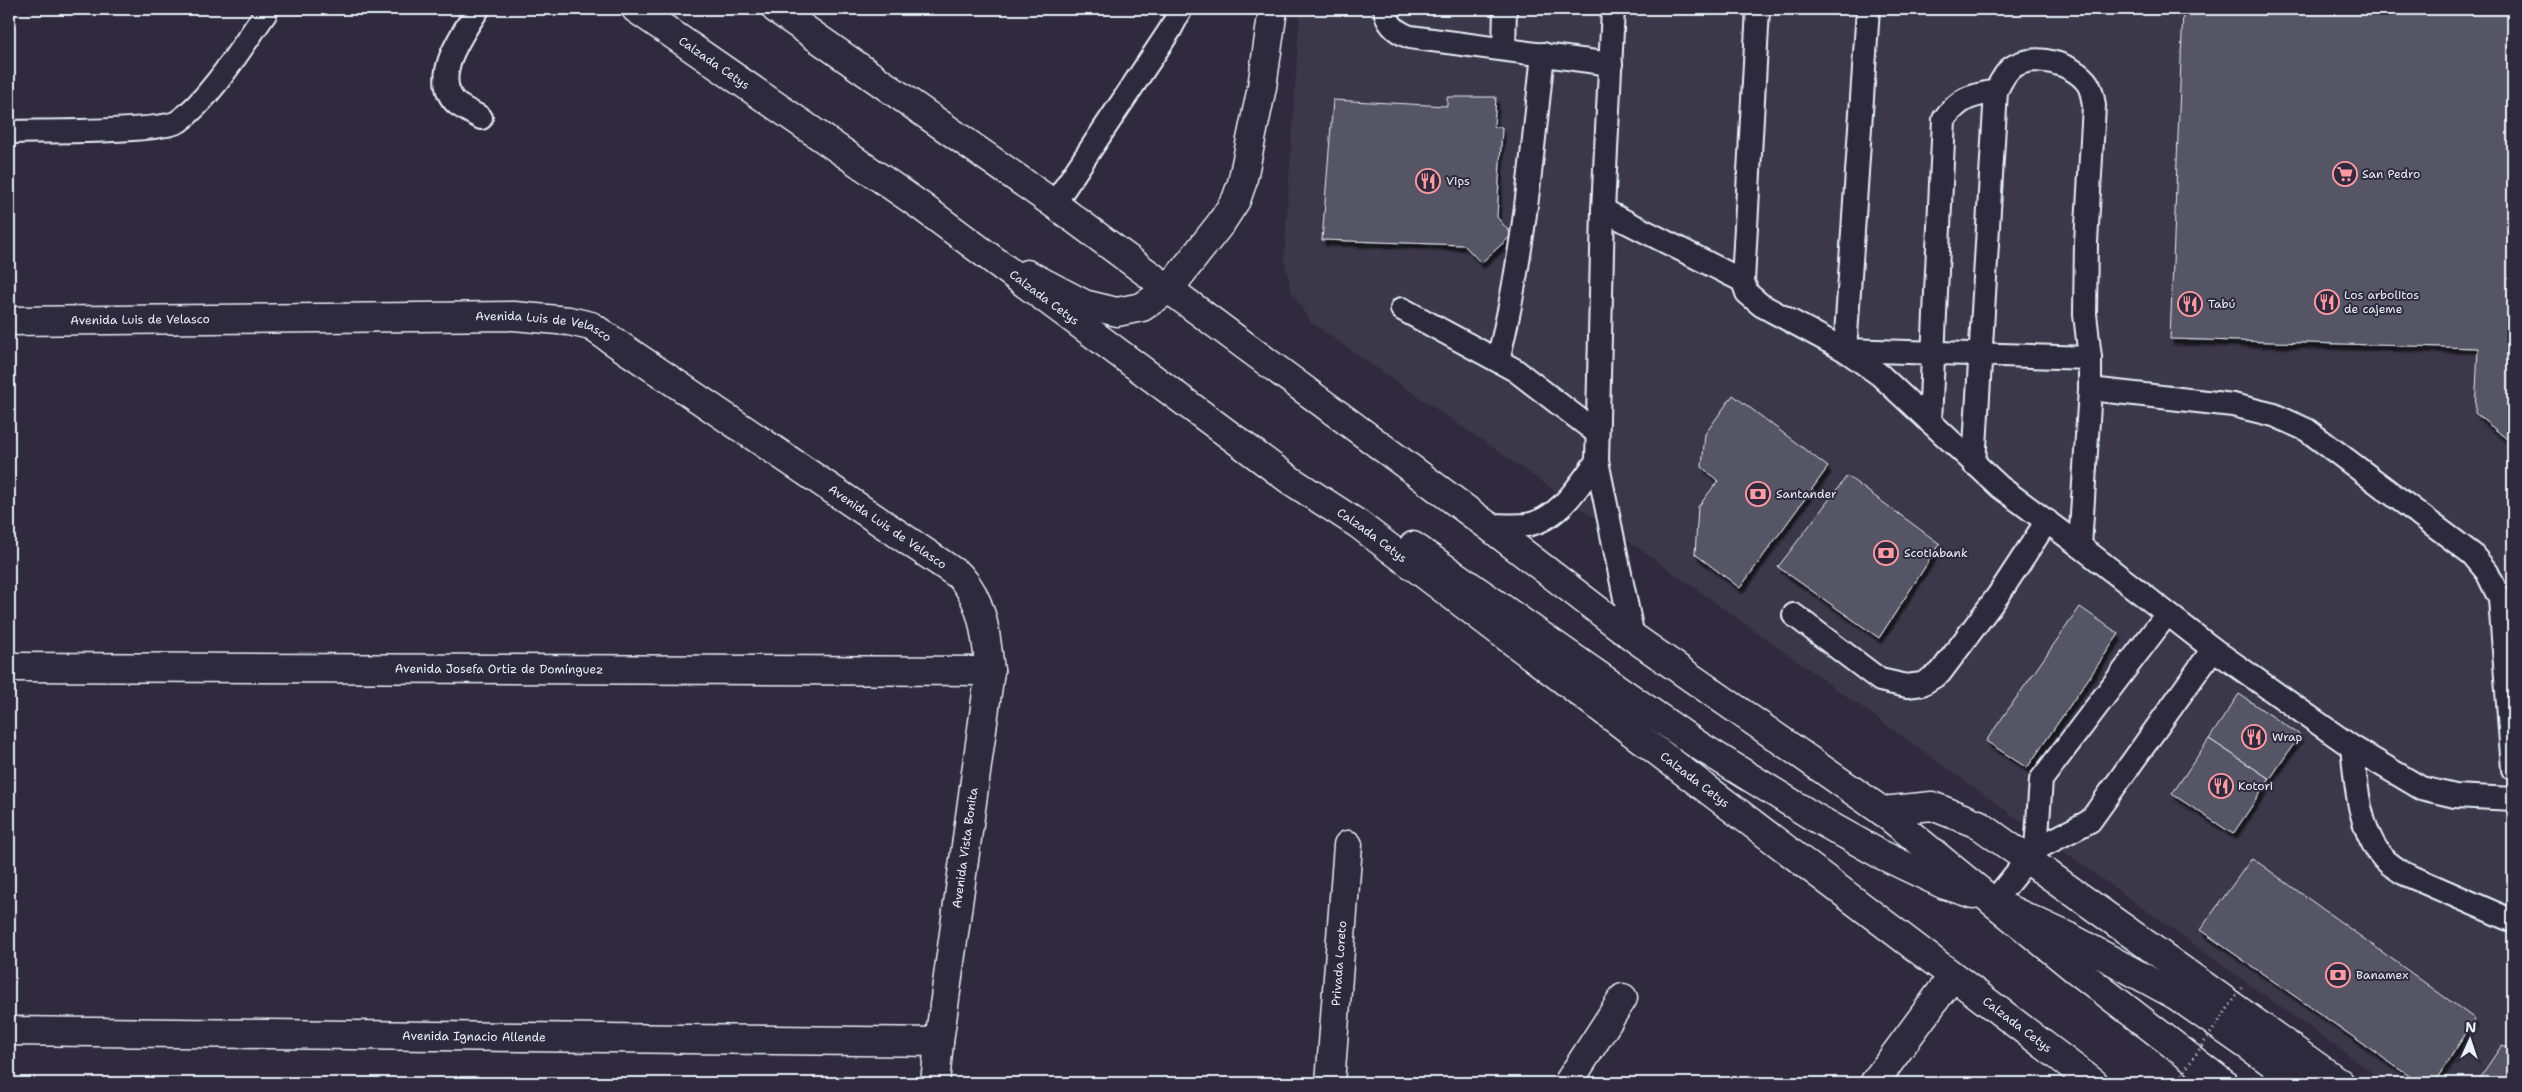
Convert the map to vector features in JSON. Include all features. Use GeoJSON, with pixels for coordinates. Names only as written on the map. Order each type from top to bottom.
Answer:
{"type":"FeatureCollection","features":[{"type":"Feature","properties":{"kind":"main road","name":"Calzada Cetys"},"geometry":{"type":"LineString","coordinates":[[636,9],[918,204],[1290,480],[1358,524],[2094,1083]]}},
{"type":"Feature","properties":{"kind":"main road"},"geometry":{"type":"LineString","coordinates":[[776,9],[1054,204],[1487,525],[1633,637],[1882,811],[2075,969],[2223,1083]]}},
{"type":"Feature","properties":{"kind":"main road"},"geometry":{"type":"LineString","coordinates":[[918,204],[988,243],[1034,279],[1084,304],[1116,312],[1142,307],[1169,289],[1221,223],[1236,200],[1242,183],[1262,87],[1273,9]]}},
{"type":"Feature","properties":{"kind":"main road","name":"Avenida Luis de Velasco"},"geometry":{"type":"LineString","coordinates":[[9,322],[514,316],[569,321],[591,326],[944,563],[969,586],[976,598],[981,614]]}},
{"type":"Feature","properties":{"kind":"main road"},"geometry":{"type":"LineString","coordinates":[[1358,524],[1390,534],[1421,550],[1698,744],[1814,817],[1880,854],[1945,885],[1993,902],[2071,938],[2177,996],[2301,1083]]}},
{"type":"Feature","properties":{"kind":"main road","name":"Avenida Vista Bonita"},"geometry":{"type":"LineString","coordinates":[[935,1083],[990,670],[981,614]]}},
{"type":"Feature","properties":{"kind":"main road","name":"Avenida Josefa Ortiz de Domínguez"},"geometry":{"type":"LineString","coordinates":[[9,667],[990,670]]}},
{"type":"Feature","properties":{"kind":"main road"},"geometry":{"type":"LineString","coordinates":[[1882,811],[1932,806],[1978,824],[2032,854],[2340,1083]]}},
{"type":"Feature","properties":{"kind":"main road","name":"Privada Loreto"},"geometry":{"type":"LineString","coordinates":[[1330,1083],[1348,845]]}},
{"type":"Feature","properties":{"kind":"main road"},"geometry":{"type":"LineString","coordinates":[[1874,1083],[1952,977]]}},
{"type":"Feature","properties":{"kind":"main road"},"geometry":{"type":"LineString","coordinates":[[1568,1083],[1623,998]]}},
{"type":"Feature","properties":{"kind":"main road","name":"Avenida Ignacio Allende"},"geometry":{"type":"LineString","coordinates":[[9,1031],[939,1042]]}},
{"type":"Feature","properties":{"kind":"lane"},"geometry":{"type":"LineString","coordinates":[[478,9],[455,47],[447,73],[449,92],[458,104],[481,118]]}},
{"type":"Feature","properties":{"kind":"lane"},"geometry":{"type":"LineString","coordinates":[[1054,204],[1170,30],[1181,9]]}},
{"type":"Feature","properties":{"kind":"lane"},"geometry":{"type":"LineString","coordinates":[[1386,9],[1389,22],[1395,30],[1410,37],[1610,64]]}},
{"type":"Feature","properties":{"kind":"lane"},"geometry":{"type":"LineString","coordinates":[[1504,49],[1505,9]]}},
{"type":"Feature","properties":{"kind":"lane"},"geometry":{"type":"LineString","coordinates":[[1613,9],[1603,210],[1597,461],[1633,637]]}},
{"type":"Feature","properties":{"kind":"lane"},"geometry":{"type":"LineString","coordinates":[[1758,9],[1743,281],[1747,293],[1761,305],[1845,350],[1880,375],[1907,398],[2000,487],[2048,521],[2213,649],[2352,747],[2421,788],[2455,796],[2513,800]]}},
{"type":"Feature","properties":{"kind":"lane"},"geometry":{"type":"LineString","coordinates":[[1845,350],[1868,9]]}},
{"type":"Feature","properties":{"kind":"lane"},"geometry":{"type":"LineString","coordinates":[[9,132],[113,130],[161,126],[177,122],[216,82],[265,14]]}},
{"type":"Feature","properties":{"kind":"lane"},"geometry":{"type":"LineString","coordinates":[[1498,360],[1508,320],[1527,203],[1543,54]]}},
{"type":"Feature","properties":{"kind":"lane"},"geometry":{"type":"LineString","coordinates":[[1974,464],[1996,91],[2002,78],[2011,68],[2032,61],[2061,64],[2081,75],[2089,85],[2094,106],[2086,242],[2085,314],[2090,358],[2090,389],[2080,546]]}},
{"type":"Feature","properties":{"kind":"lane"},"geometry":{"type":"LineString","coordinates":[[1930,422],[1944,119],[1955,105],[1969,96],[1996,91]]}},
{"type":"Feature","properties":{"kind":"lane"},"geometry":{"type":"LineString","coordinates":[[1603,210],[1743,281]]}},
{"type":"Feature","properties":{"kind":"lane"},"geometry":{"type":"LineString","coordinates":[[1402,309],[1498,360],[1536,384],[1597,433]]}},
{"type":"Feature","properties":{"kind":"lane"},"geometry":{"type":"LineString","coordinates":[[1845,350],[2090,358]]}},
{"type":"Feature","properties":{"kind":"lane"},"geometry":{"type":"LineString","coordinates":[[2090,389],[2233,405],[2274,415],[2307,430],[2472,554],[2487,572],[2500,599],[2513,769]]}},
{"type":"Feature","properties":{"kind":"lane"},"geometry":{"type":"LineString","coordinates":[[1487,525],[1528,525],[1545,518],[1560,508],[1572,495],[1597,461]]}},
{"type":"Feature","properties":{"kind":"lane"},"geometry":{"type":"LineString","coordinates":[[1794,615],[1880,680],[1907,686],[1922,684],[1940,673],[1999,594],[2048,521]]}},
{"type":"Feature","properties":{"kind":"lane"},"geometry":{"type":"LineString","coordinates":[[2032,854],[2040,780],[2167,614]]}},
{"type":"Feature","properties":{"kind":"lane"},"geometry":{"type":"LineString","coordinates":[[1993,902],[2032,854],[2090,821],[2213,649]]}},
{"type":"Feature","properties":{"kind":"lane"},"geometry":{"type":"LineString","coordinates":[[2352,747],[2358,798],[2368,831],[2378,853],[2388,863],[2403,873],[2513,921]]}},
{"type":"Feature","properties":{"kind":"path"},"geometry":{"type":"LineString","coordinates":[[2176,1083],[2242,988]]}},
{"type":"Feature","properties":{"kind":"shaded area"},"geometry":{"type":"Polygon","coordinates":[[[1300,9],[2513,9],[2513,1083],[2387,1083],[1664,566],[1310,322],[1291,291],[1284,258],[1300,9]]]}},
{"type":"Feature","properties":{"kind":"building","name":"San Pedro"},"geometry":{"type":"Polygon","coordinates":[[[2183,9],[2513,9],[2513,444],[2475,413],[2478,348],[2170,339],[2183,9]]]}},
{"type":"Feature","properties":{"kind":"building"},"geometry":{"type":"Polygon","coordinates":[[[1447,97],[1496,97],[1494,127],[1502,127],[1497,217],[1512,235],[1481,263],[1464,245],[1322,240],[1333,100],[1447,106],[1447,97]]]}},
{"type":"Feature","properties":{"kind":"building","name":"Santander"},"geometry":{"type":"Polygon","coordinates":[[[1733,395],[1828,467],[1740,588],[1695,554],[1698,507],[1718,481],[1702,467],[1705,434],[1733,395]]]}},
{"type":"Feature","properties":{"kind":"building"},"geometry":{"type":"Polygon","coordinates":[[[1847,476],[1940,544],[1879,638],[1778,567],[1847,476]]]}},
{"type":"Feature","properties":{"kind":"building"},"geometry":{"type":"Polygon","coordinates":[[[2080,607],[2119,634],[2027,768],[1986,741],[2080,607]]]}},
{"type":"Feature","properties":{"kind":"building","name":"Wrap"},"geometry":{"type":"Polygon","coordinates":[[[2239,694],[2300,735],[2270,779],[2209,739],[2239,694]]]}},
{"type":"Feature","properties":{"kind":"building","name":"Kotori"},"geometry":{"type":"Polygon","coordinates":[[[2209,739],[2270,779],[2233,834],[2172,794],[2209,739]]]}},
{"type":"Feature","properties":{"kind":"building","name":"Banamex"},"geometry":{"type":"Polygon","coordinates":[[[2252,858],[2475,1019],[2434,1083],[2419,1083],[2200,930],[2252,858]]]}},
{"type":"Feature","properties":{"kind":"building"},"geometry":{"type":"Polygon","coordinates":[[[2502,1045],[2513,1049],[2513,1083],[2476,1083],[2502,1045]]]}},
{"type":"Feature","properties":{"kind":"place","name":"San Pedro"},"geometry":{"type":"Point","coordinates":[2345,174]}},
{"type":"Feature","properties":{"kind":"place","name":"Vips"},"geometry":{"type":"Point","coordinates":[1428,181]}},
{"type":"Feature","properties":{"kind":"place","name":"Los arbolitos de cajeme"},"geometry":{"type":"Point","coordinates":[2327,302]}},
{"type":"Feature","properties":{"kind":"place","name":"Tabú"},"geometry":{"type":"Point","coordinates":[2190,304]}},
{"type":"Feature","properties":{"kind":"place","name":"Santander"},"geometry":{"type":"Point","coordinates":[1758,494]}},
{"type":"Feature","properties":{"kind":"place","name":"Scotiabank"},"geometry":{"type":"Point","coordinates":[1886,553]}},
{"type":"Feature","properties":{"kind":"place","name":"Wrap"},"geometry":{"type":"Point","coordinates":[2254,737]}},
{"type":"Feature","properties":{"kind":"place","name":"Kotori"},"geometry":{"type":"Point","coordinates":[2221,786]}},
{"type":"Feature","properties":{"kind":"place","name":"Banamex"},"geometry":{"type":"Point","coordinates":[2338,975]}}]}
